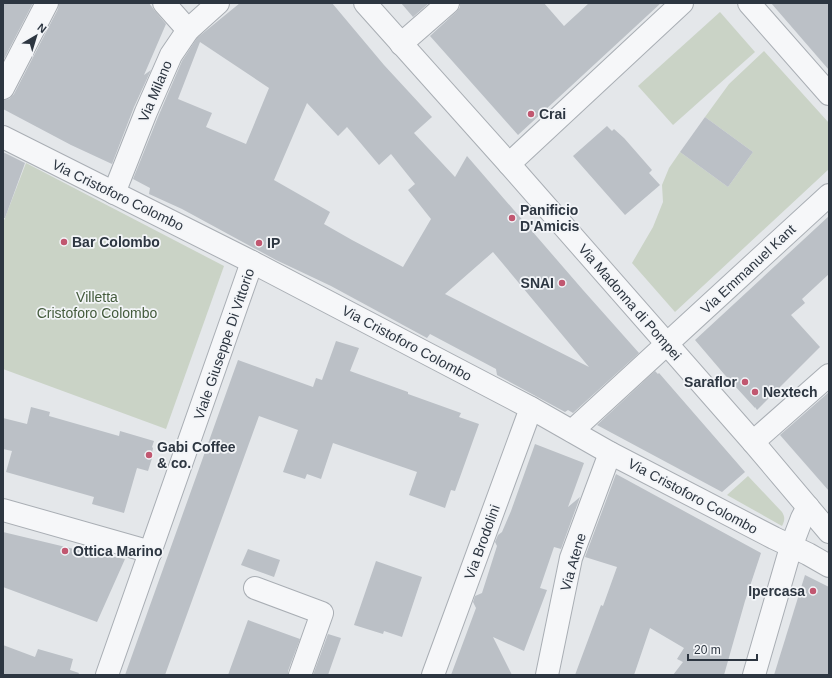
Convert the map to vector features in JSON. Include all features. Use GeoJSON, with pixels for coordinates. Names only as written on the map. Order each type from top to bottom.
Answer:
{"type":"FeatureCollection","features":[{"type":"Feature","properties":{"kind":"street"},"geometry":{"type":"LineString","coordinates":[[3,88],[47,3]]}},
{"type":"Feature","properties":{"kind":"street"},"geometry":{"type":"LineString","coordinates":[[164,3],[188,30]]}},
{"type":"Feature","properties":{"kind":"street","name":"Via Milano"},"geometry":{"type":"LineString","coordinates":[[114,193],[171,54],[188,30],[218,3]]}},
{"type":"Feature","properties":{"kind":"street","name":"Via Madonna di Pompei"},"geometry":{"type":"LineString","coordinates":[[365,3],[509,164],[753,442],[829,532]]}},
{"type":"Feature","properties":{"kind":"street"},"geometry":{"type":"LineString","coordinates":[[401,44],[448,3]]}},
{"type":"Feature","properties":{"kind":"street"},"geometry":{"type":"LineString","coordinates":[[509,164],[682,3]]}},
{"type":"Feature","properties":{"kind":"street"},"geometry":{"type":"LineString","coordinates":[[749,3],[829,94]]}},
{"type":"Feature","properties":{"kind":"street","name":"Via Cristoforo Colombo"},"geometry":{"type":"LineString","coordinates":[[3,137],[252,262],[531,408],[610,453],[829,566]]}},
{"type":"Feature","properties":{"kind":"street","name":"Via Emmanuel Kant"},"geometry":{"type":"LineString","coordinates":[[572,431],[829,195]]}},
{"type":"Feature","properties":{"kind":"street","name":"Viale Giuseppe Di Vittorio"},"geometry":{"type":"LineString","coordinates":[[107,675],[252,262]]}},
{"type":"Feature","properties":{"kind":"street"},"geometry":{"type":"LineString","coordinates":[[753,442],[829,374]]}},
{"type":"Feature","properties":{"kind":"street","name":"Via Brodolini"},"geometry":{"type":"LineString","coordinates":[[433,675],[531,408]]}},
{"type":"Feature","properties":{"kind":"street","name":"Via Atene"},"geometry":{"type":"LineString","coordinates":[[547,675],[572,558],[610,453]]}},
{"type":"Feature","properties":{"kind":"street"},"geometry":{"type":"LineString","coordinates":[[754,675],[799,550],[802,518],[808,507]]}},
{"type":"Feature","properties":{"kind":"street"},"geometry":{"type":"LineString","coordinates":[[3,510],[151,552]]}},
{"type":"Feature","properties":{"kind":"street"},"geometry":{"type":"LineString","coordinates":[[799,550],[820,554],[829,544]]}},
{"type":"Feature","properties":{"kind":"street"},"geometry":{"type":"LineString","coordinates":[[255,588],[322,613],[300,675]]}},
{"type":"Feature","properties":{"kind":"green space"},"geometry":{"type":"Polygon","coordinates":[[[720,12],[755,52],[673,125],[638,86],[720,12]]]}},
{"type":"Feature","properties":{"kind":"green space"},"geometry":{"type":"Polygon","coordinates":[[[764,51],[829,123],[829,169],[675,312],[632,263],[653,227],[663,202],[662,185],[669,168],[680,152],[728,187],[753,152],[705,117],[729,84],[764,51]]]}},
{"type":"Feature","properties":{"kind":"green space","name":"Villetta Cristoforo Colombo"},"geometry":{"type":"Polygon","coordinates":[[[26,163],[224,266],[166,429],[3,369],[3,223],[26,163]]]}},
{"type":"Feature","properties":{"kind":"green space"},"geometry":{"type":"Polygon","coordinates":[[[748,476],[782,512],[784,515],[784,522],[782,526],[727,495],[748,476]]]}},
{"type":"Feature","properties":{"kind":"building"},"geometry":{"type":"Polygon","coordinates":[[[3,3],[33,3],[3,61],[3,3]]]}},
{"type":"Feature","properties":{"kind":"building"},"geometry":{"type":"Polygon","coordinates":[[[59,3],[149,3],[166,24],[144,75],[151,70],[134,107],[112,164],[71,145],[3,109],[3,100],[9,99],[14,94],[58,9],[59,3]]]}},
{"type":"Feature","properties":{"kind":"building"},"geometry":{"type":"Polygon","coordinates":[[[240,3],[332,3],[384,65],[432,117],[414,133],[455,177],[467,156],[639,353],[573,413],[568,410],[565,412],[497,375],[496,369],[430,334],[427,338],[331,286],[276,260],[182,209],[149,194],[150,188],[133,179],[182,61],[197,38],[240,3]],[[200,42],[178,99],[212,113],[206,127],[246,144],[269,88],[200,42]],[[307,103],[274,180],[330,212],[324,224],[403,267],[431,219],[408,190],[415,184],[391,154],[379,165],[347,127],[338,136],[307,103]],[[493,252],[445,294],[589,367],[493,252]]]}},
{"type":"Feature","properties":{"kind":"building"},"geometry":{"type":"Polygon","coordinates":[[[401,3],[429,3],[413,17],[401,3]]]}},
{"type":"Feature","properties":{"kind":"building"},"geometry":{"type":"Polygon","coordinates":[[[460,3],[544,3],[564,26],[589,3],[661,3],[518,135],[430,36],[456,12],[460,7],[460,3]]]}},
{"type":"Feature","properties":{"kind":"building"},"geometry":{"type":"Polygon","coordinates":[[[771,3],[829,3],[829,70],[771,3]]]}},
{"type":"Feature","properties":{"kind":"building"},"geometry":{"type":"Polygon","coordinates":[[[705,117],[753,152],[728,187],[680,152],[705,117]]]}},
{"type":"Feature","properties":{"kind":"building"},"geometry":{"type":"Polygon","coordinates":[[[607,126],[612,131],[614,129],[624,138],[652,170],[649,173],[660,185],[625,215],[573,156],[607,126]]]}},
{"type":"Feature","properties":{"kind":"building"},"geometry":{"type":"Polygon","coordinates":[[[3,152],[25,163],[5,218],[3,218],[3,152]]]}},
{"type":"Feature","properties":{"kind":"building"},"geometry":{"type":"Polygon","coordinates":[[[829,216],[829,274],[802,299],[805,303],[791,315],[820,347],[757,410],[695,340],[829,216]]]}},
{"type":"Feature","properties":{"kind":"building"},"geometry":{"type":"Polygon","coordinates":[[[336,341],[359,348],[350,371],[461,413],[459,417],[479,424],[455,491],[451,490],[445,508],[409,495],[417,472],[333,443],[321,479],[307,474],[305,479],[283,472],[298,430],[259,416],[165,675],[125,675],[238,360],[313,387],[316,378],[322,380],[336,341]]]}},
{"type":"Feature","properties":{"kind":"building"},"geometry":{"type":"Polygon","coordinates":[[[655,371],[658,374],[659,373],[745,472],[722,492],[597,425],[655,371]]]}},
{"type":"Feature","properties":{"kind":"building"},"geometry":{"type":"Polygon","coordinates":[[[829,392],[829,491],[780,435],[829,392]]]}},
{"type":"Feature","properties":{"kind":"building"},"geometry":{"type":"Polygon","coordinates":[[[31,407],[50,412],[49,416],[119,436],[120,431],[154,441],[152,447],[153,455],[148,471],[137,468],[124,513],[92,504],[94,497],[6,472],[12,451],[3,449],[3,418],[27,424],[31,407]]]}},
{"type":"Feature","properties":{"kind":"building"},"geometry":{"type":"Polygon","coordinates":[[[535,444],[584,463],[568,507],[580,497],[561,549],[554,547],[540,588],[547,590],[524,651],[493,637],[512,675],[451,675],[476,608],[473,602],[475,596],[482,593],[497,546],[495,542],[498,535],[502,532],[511,511],[535,444]]]}},
{"type":"Feature","properties":{"kind":"building"},"geometry":{"type":"Polygon","coordinates":[[[616,474],[761,553],[745,601],[724,675],[673,675],[683,662],[677,659],[684,648],[650,628],[634,675],[575,675],[617,567],[585,557],[616,474]]]}},
{"type":"Feature","properties":{"kind":"building"},"geometry":{"type":"Polygon","coordinates":[[[3,532],[74,549],[125,559],[97,622],[3,587],[3,532]]]}},
{"type":"Feature","properties":{"kind":"building"},"geometry":{"type":"Polygon","coordinates":[[[248,549],[280,560],[274,577],[241,565],[248,549]]]}},
{"type":"Feature","properties":{"kind":"building"},"geometry":{"type":"Polygon","coordinates":[[[376,561],[422,577],[402,637],[384,631],[383,634],[354,625],[376,561]]]}},
{"type":"Feature","properties":{"kind":"building"},"geometry":{"type":"Polygon","coordinates":[[[805,575],[829,587],[829,675],[774,675],[805,575]]]}},
{"type":"Feature","properties":{"kind":"building"},"geometry":{"type":"Polygon","coordinates":[[[248,620],[300,639],[288,671],[288,675],[228,675],[248,620]]]}},
{"type":"Feature","properties":{"kind":"building"},"geometry":{"type":"Polygon","coordinates":[[[328,634],[341,638],[328,675],[313,675],[328,634]]]}},
{"type":"Feature","properties":{"kind":"building"},"geometry":{"type":"Polygon","coordinates":[[[3,645],[35,657],[38,649],[73,659],[70,670],[79,673],[78,675],[3,675],[3,645]]]}},
{"type":"Feature","properties":{"kind":"place","name":"Crai"},"geometry":{"type":"Point","coordinates":[531,114]}},
{"type":"Feature","properties":{"kind":"place","name":"Panificio D'Amicis"},"geometry":{"type":"Point","coordinates":[512,218]}},
{"type":"Feature","properties":{"kind":"place","name":"Bar Colombo"},"geometry":{"type":"Point","coordinates":[64,242]}},
{"type":"Feature","properties":{"kind":"place","name":"IP"},"geometry":{"type":"Point","coordinates":[259,243]}},
{"type":"Feature","properties":{"kind":"place","name":"SNAI"},"geometry":{"type":"Point","coordinates":[562,283]}},
{"type":"Feature","properties":{"kind":"place","name":"Saraflor"},"geometry":{"type":"Point","coordinates":[745,382]}},
{"type":"Feature","properties":{"kind":"place","name":"Nextech"},"geometry":{"type":"Point","coordinates":[755,392]}},
{"type":"Feature","properties":{"kind":"place","name":"Gabi Coffee & co."},"geometry":{"type":"Point","coordinates":[149,455]}},
{"type":"Feature","properties":{"kind":"place","name":"Ottica Marino"},"geometry":{"type":"Point","coordinates":[65,551]}},
{"type":"Feature","properties":{"kind":"place","name":"Ipercasa"},"geometry":{"type":"Point","coordinates":[813,591]}}]}
